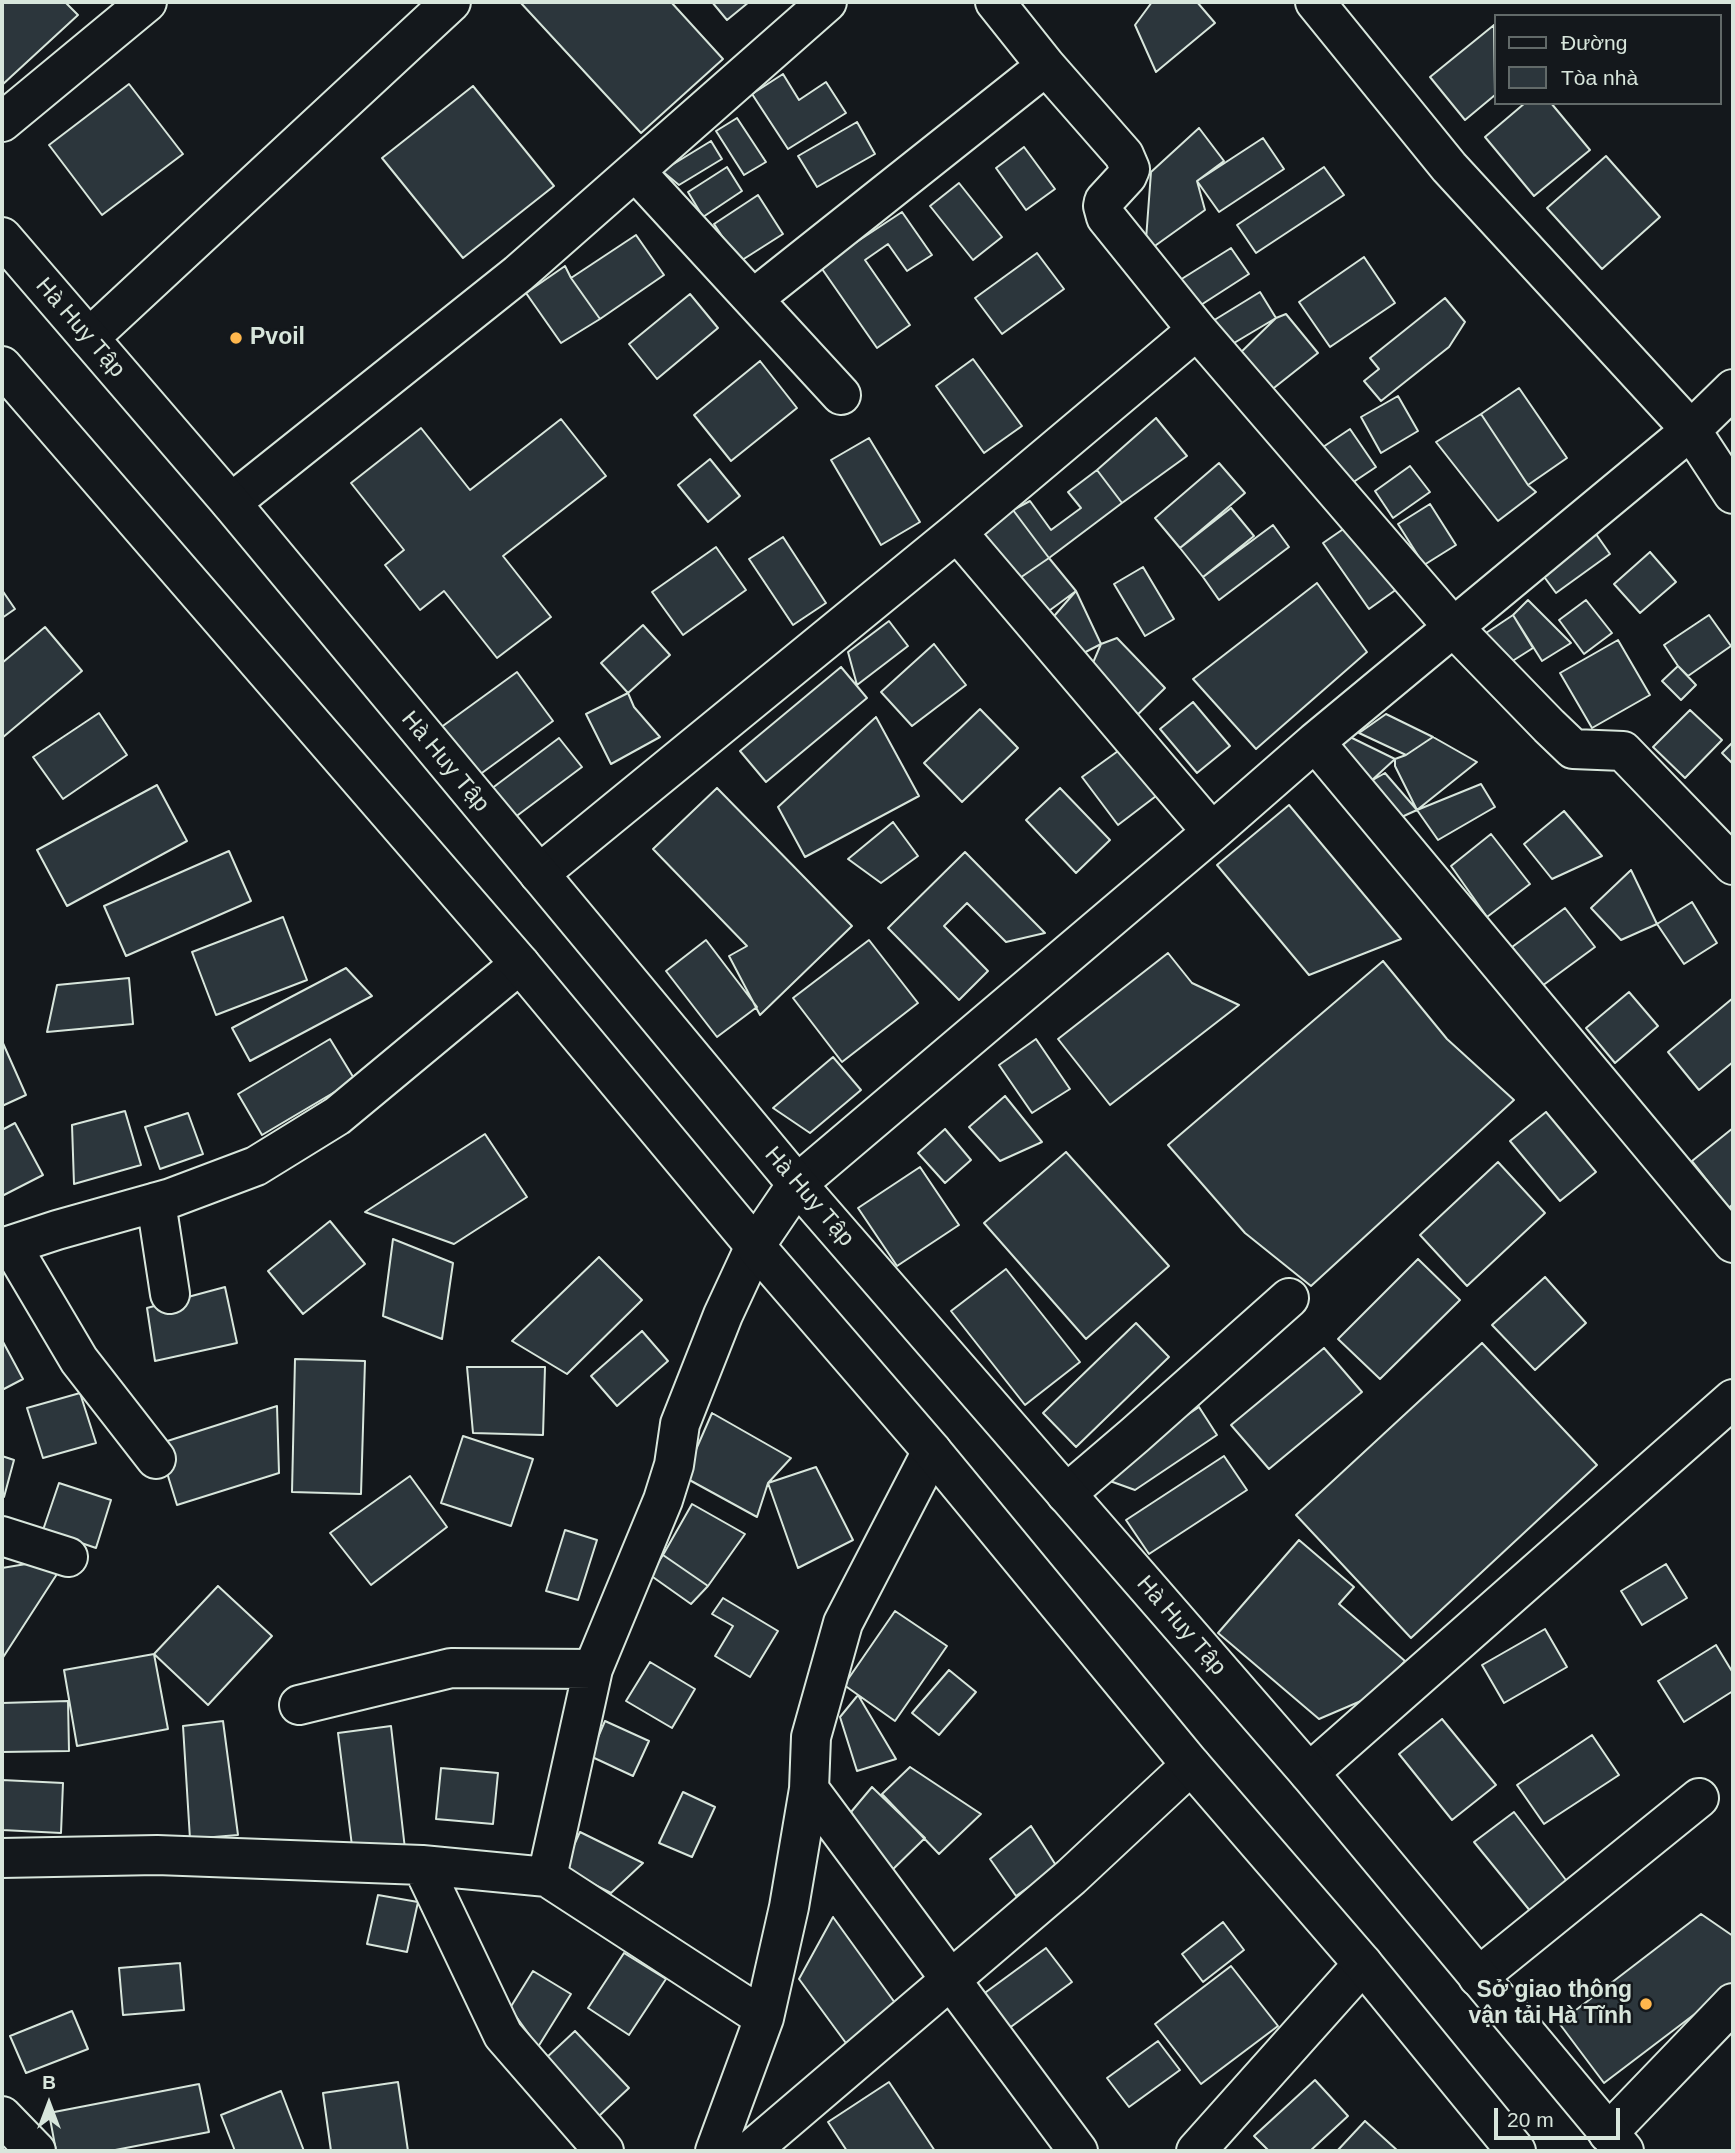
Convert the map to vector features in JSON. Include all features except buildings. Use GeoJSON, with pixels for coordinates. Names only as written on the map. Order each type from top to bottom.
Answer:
{"type":"FeatureCollection","features":[{"type":"Feature","properties":{"kind":"street"},"geometry":{"type":"LineString","coordinates":[[2,122],[147,2]]}},
{"type":"Feature","properties":{"kind":"street"},"geometry":{"type":"LineString","coordinates":[[89,338],[451,2]]}},
{"type":"Feature","properties":{"kind":"street"},"geometry":{"type":"LineString","coordinates":[[230,503],[518,274],[827,2]]}},
{"type":"Feature","properties":{"kind":"street"},"geometry":{"type":"LineString","coordinates":[[995,2],[1046,66],[1124,155],[1130,170],[1104,201],[1105,217],[1198,330],[1454,628],[1573,749],[1623,751],[1733,865]]}},
{"type":"Feature","properties":{"kind":"street"},"geometry":{"type":"LineString","coordinates":[[1315,2],[1450,167],[1691,430],[1733,494]]}},
{"type":"Feature","properties":{"kind":"street"},"geometry":{"type":"LineString","coordinates":[[753,299],[1046,66]]}},
{"type":"Feature","properties":{"kind":"street"},"geometry":{"type":"LineString","coordinates":[[635,171],[841,395]]}},
{"type":"Feature","properties":{"kind":"street","name":"Hà Huy Tập"},"geometry":{"type":"LineString","coordinates":[[2,237],[230,503],[797,1184],[1309,1773],[1616,2142]]}},
{"type":"Feature","properties":{"kind":"street"},"geometry":{"type":"LineString","coordinates":[[539,874],[957,532],[1198,330]]}},
{"type":"Feature","properties":{"kind":"street"},"geometry":{"type":"LineString","coordinates":[[2,366],[520,964],[755,1246],[932,1451],[1191,1765],[1363,1964],[1516,2151]]}},
{"type":"Feature","properties":{"kind":"street"},"geometry":{"type":"LineString","coordinates":[[547,1877],[593,1669],[663,1500],[674,1465],[680,1424],[723,1315],[755,1246],[797,1184],[1212,832],[1315,741],[1691,430],[1733,389]]}},
{"type":"Feature","properties":{"kind":"street"},"geometry":{"type":"LineString","coordinates":[[957,532],[1212,832]]}},
{"type":"Feature","properties":{"kind":"street"},"geometry":{"type":"LineString","coordinates":[[1315,741],[1733,1243]]}},
{"type":"Feature","properties":{"kind":"street"},"geometry":{"type":"LineString","coordinates":[[156,1459],[79,1360],[6,1247],[156,1202],[256,1166],[337,1116],[520,964]]}},
{"type":"Feature","properties":{"kind":"street"},"geometry":{"type":"LineString","coordinates":[[156,1202],[170,1293]]}},
{"type":"Feature","properties":{"kind":"street"},"geometry":{"type":"LineString","coordinates":[[1066,1494],[1289,1298]]}},
{"type":"Feature","properties":{"kind":"street"},"geometry":{"type":"LineString","coordinates":[[1309,1773],[1733,1399]]}},
{"type":"Feature","properties":{"kind":"street"},"geometry":{"type":"LineString","coordinates":[[715,2151],[764,2018],[789,1907],[809,1789],[811,1737],[843,1623],[932,1451]]}},
{"type":"Feature","properties":{"kind":"street"},"geometry":{"type":"LineString","coordinates":[[2,1536],[68,1557]]}},
{"type":"Feature","properties":{"kind":"street"},"geometry":{"type":"LineString","coordinates":[[299,1705],[452,1668],[593,1669]]}},
{"type":"Feature","properties":{"kind":"street"},"geometry":{"type":"LineString","coordinates":[[750,2151],[1071,1877],[1191,1765]]}},
{"type":"Feature","properties":{"kind":"street"},"geometry":{"type":"LineString","coordinates":[[809,1789],[1078,2151]]}},
{"type":"Feature","properties":{"kind":"street"},"geometry":{"type":"LineString","coordinates":[[1478,1977],[1699,1798]]}},
{"type":"Feature","properties":{"kind":"street"},"geometry":{"type":"LineString","coordinates":[[2,1858],[157,1855],[422,1865],[547,1877],[764,2018]]}},
{"type":"Feature","properties":{"kind":"street"},"geometry":{"type":"LineString","coordinates":[[422,1865],[503,2035],[604,2151]]}},
{"type":"Feature","properties":{"kind":"street"},"geometry":{"type":"LineString","coordinates":[[1196,2151],[1363,1964]]}},
{"type":"Feature","properties":{"kind":"street"},"geometry":{"type":"LineString","coordinates":[[1616,2142],[1733,2003]]}},
{"type":"Feature","properties":{"kind":"street"},"geometry":{"type":"LineString","coordinates":[[2,2116],[36,2151]]}},
{"type":"Feature","properties":{"kind":"place","name":"Pvoil"},"geometry":{"type":"Point","coordinates":[236,338]}},
{"type":"Feature","properties":{"kind":"place","name":"Sở giao thông vận tải Hà Tĩnh"},"geometry":{"type":"Point","coordinates":[1646,2004]}}]}
